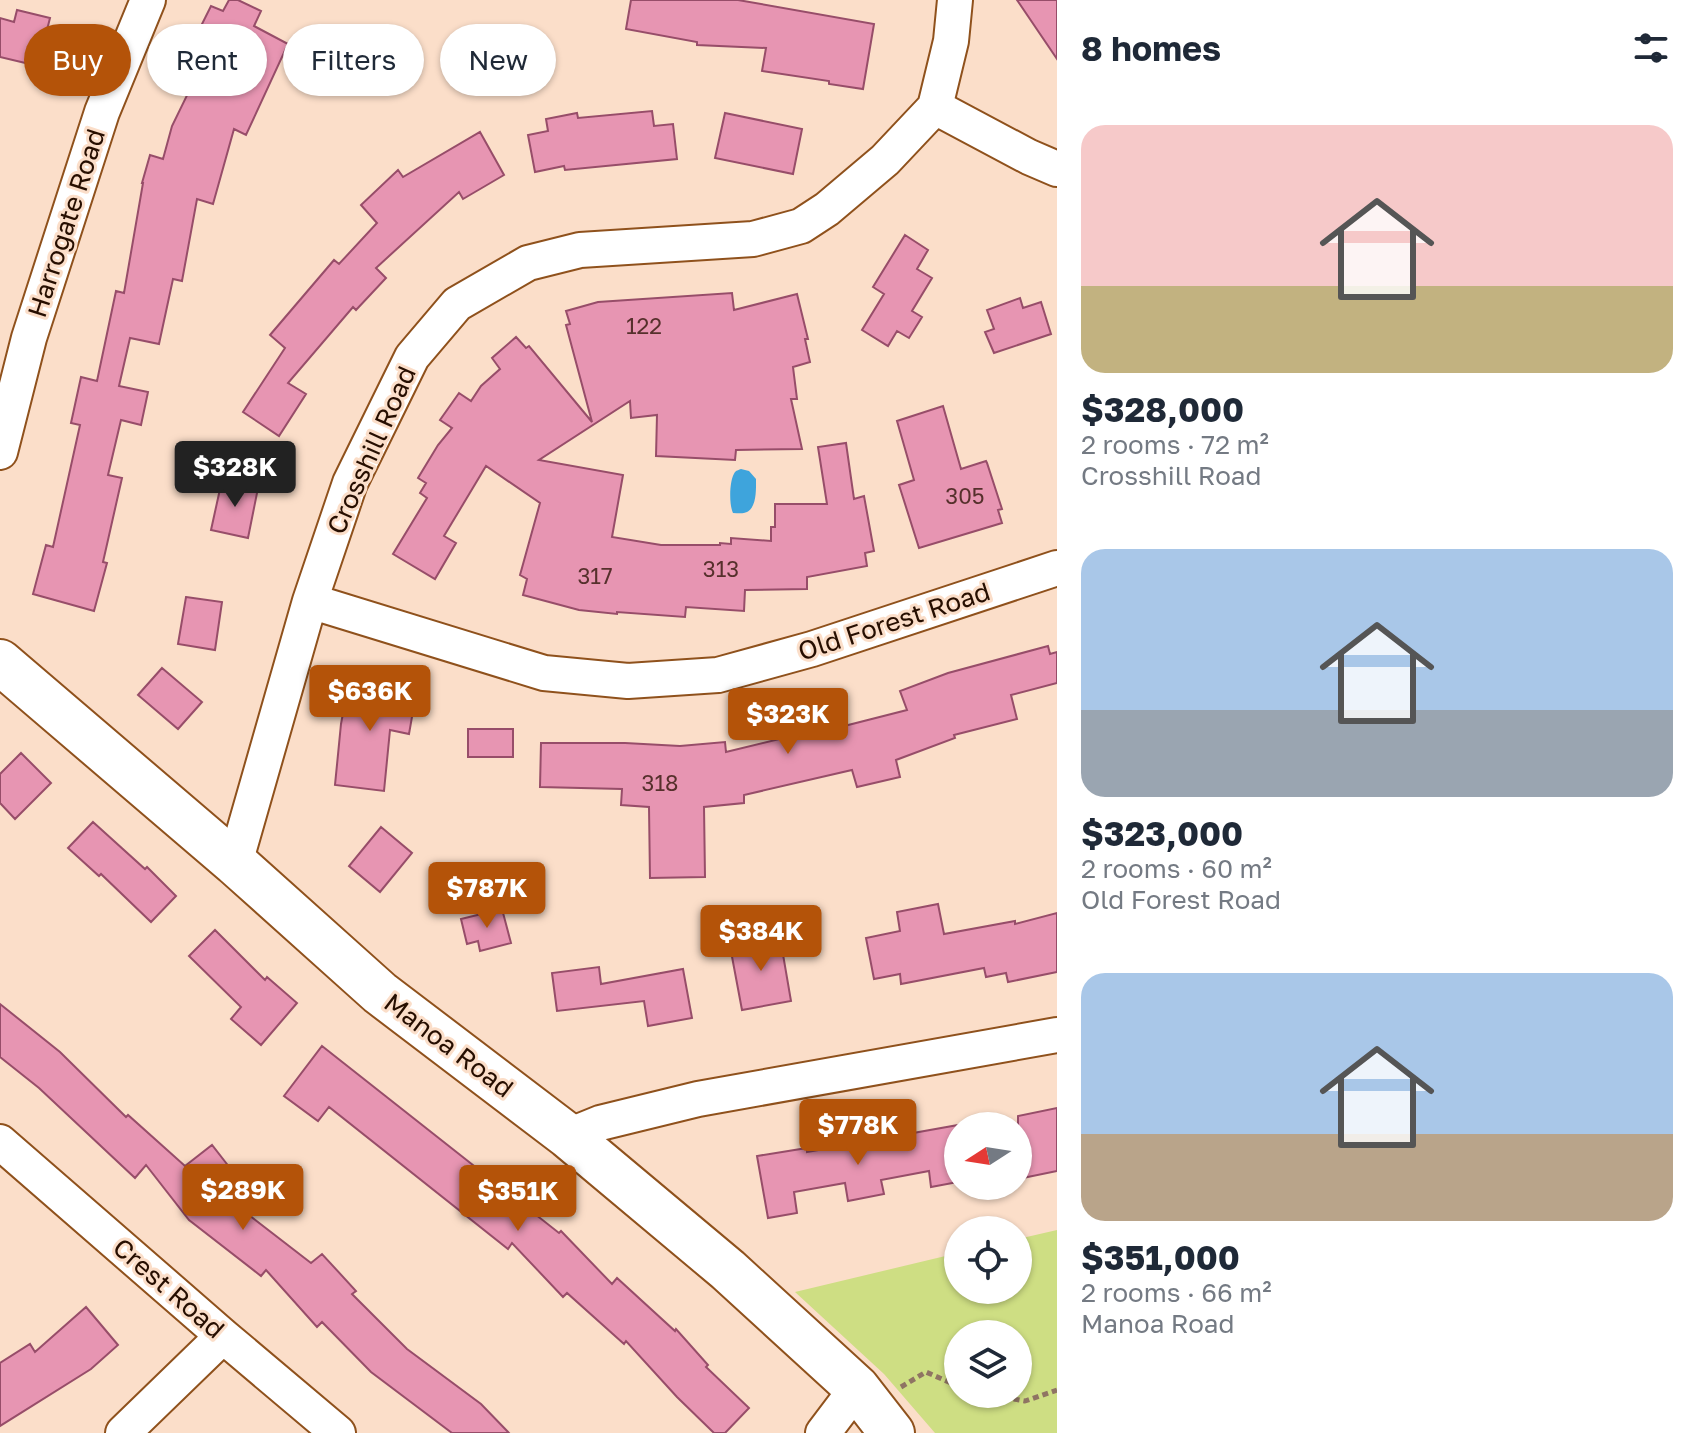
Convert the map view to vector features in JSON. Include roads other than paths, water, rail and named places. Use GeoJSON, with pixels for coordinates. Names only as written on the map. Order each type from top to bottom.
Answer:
{"type":"FeatureCollection","features":[{"type":"Feature","properties":{"kind":"main road","name":"Manoa Road"},"geometry":{"type":"LineString","coordinates":[[0,662],[235,863],[380,993],[568,1136],[728,1270],[873,1410]]}},
{"type":"Feature","properties":{"kind":"street","name":"Harrogate Road"},"geometry":{"type":"LineString","coordinates":[[0,452],[29,338],[102,112],[148,0]]}},
{"type":"Feature","properties":{"kind":"street","name":"Crosshill Road"},"geometry":{"type":"LineString","coordinates":[[235,863],[310,601],[350,483],[412,357],[457,304],[528,263],[580,250],[753,239],[801,226],[827,209],[885,160],[935,107],[951,41],[955,0]]}},
{"type":"Feature","properties":{"kind":"street"},"geometry":{"type":"LineString","coordinates":[[935,107],[1057,169]]}},
{"type":"Feature","properties":{"kind":"street","name":"Old Forest Road"},"geometry":{"type":"LineString","coordinates":[[310,601],[544,673],[628,681],[718,675],[812,649],[1057,568]]}},
{"type":"Feature","properties":{"kind":"street"},"geometry":{"type":"LineString","coordinates":[[568,1136],[600,1123],[698,1099],[1057,1035]]}},
{"type":"Feature","properties":{"kind":"street","name":"Crest Road"},"geometry":{"type":"LineString","coordinates":[[0,1142],[338,1433]]}},
{"type":"Feature","properties":{"kind":"street"},"geometry":{"type":"LineString","coordinates":[[123,1433],[223,1336]]}},
{"type":"Feature","properties":{"kind":"street"},"geometry":{"type":"LineString","coordinates":[[823,1433],[873,1410]]}},
{"type":"Feature","properties":{"kind":"water"},"geometry":{"type":"Polygon","coordinates":[[[741,469],[749,471],[756,479],[755,497],[750,510],[733,513],[730,499],[732,481],[735,472],[741,469]]]}}]}
